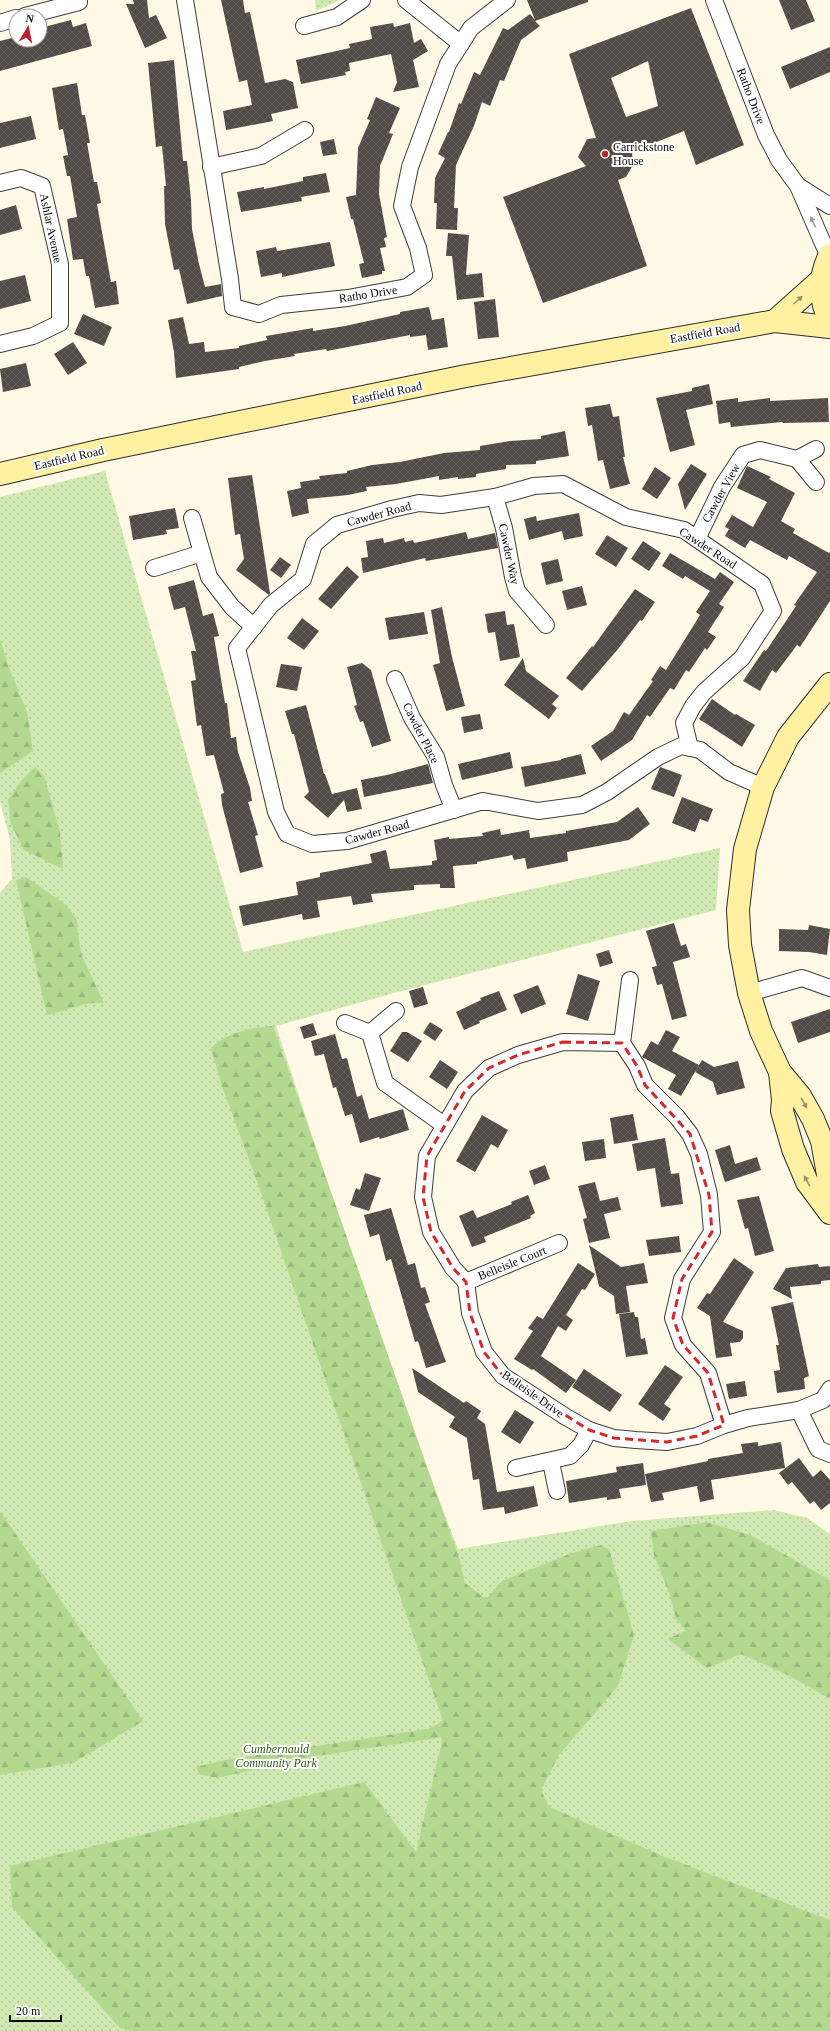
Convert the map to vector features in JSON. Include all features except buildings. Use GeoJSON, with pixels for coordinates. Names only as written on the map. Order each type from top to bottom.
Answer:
{"type":"FeatureCollection","features":[{"type":"Feature","properties":{"kind":"street","name":"Ratho Drive"},"geometry":{"type":"LineString","coordinates":[[185,0],[230,279],[233,308],[259,314],[281,305],[348,298],[407,287],[424,275],[418,248],[402,206],[410,167],[448,64],[471,28],[507,0]]}},
{"type":"Feature","properties":{"kind":"street"},"geometry":{"type":"LineString","coordinates":[[304,26],[337,17],[362,0]]}},
{"type":"Feature","properties":{"kind":"street"},"geometry":{"type":"LineString","coordinates":[[406,0],[461,44]]}},
{"type":"Feature","properties":{"kind":"street","name":"Ratho Drive"},"geometry":{"type":"LineString","coordinates":[[714,0],[766,135],[779,160],[798,186],[829,256]]}},
{"type":"Feature","properties":{"kind":"street"},"geometry":{"type":"LineString","coordinates":[[41,6],[79,2]]}},
{"type":"Feature","properties":{"kind":"street"},"geometry":{"type":"LineString","coordinates":[[211,166],[261,156],[305,130]]}},
{"type":"Feature","properties":{"kind":"street","name":"Ashlar Avenue"},"geometry":{"type":"LineString","coordinates":[[0,183],[21,178],[42,186],[60,264],[60,323],[33,336],[0,344]]}},
{"type":"Feature","properties":{"kind":"street","name":"Ratho Drive"},"geometry":{"type":"LineString","coordinates":[[798,186],[830,206]]}},
{"type":"Feature","properties":{"kind":"street"},"geometry":{"type":"LineString","coordinates":[[829,256],[822,279],[822,296],[826,313],[830,320]]}},
{"type":"Feature","properties":{"kind":"street"},"geometry":{"type":"LineString","coordinates":[[775,320],[822,279]]}},
{"type":"Feature","properties":{"kind":"street","name":"Eastfield Road"},"geometry":{"type":"LineString","coordinates":[[0,474],[103,450],[466,376],[775,320],[830,327]]}},
{"type":"Feature","properties":{"kind":"street"},"geometry":{"type":"LineString","coordinates":[[816,449],[797,459],[816,482]]}},
{"type":"Feature","properties":{"kind":"street","name":"Cawder View"},"geometry":{"type":"LineString","coordinates":[[697,539],[722,487],[743,454],[760,450],[797,459]]}},
{"type":"Feature","properties":{"kind":"street","name":"Cawder Road"},"geometry":{"type":"LineString","coordinates":[[563,484],[626,517],[684,530],[762,584],[772,611],[742,658],[704,692],[693,706],[684,723],[690,748],[681,746],[658,758],[607,792],[582,805],[538,811],[483,801],[347,841],[312,844],[287,834],[276,812],[237,648],[271,605],[303,579],[314,544],[337,525],[392,509],[419,503],[441,505],[495,496],[534,486],[563,484]]}},
{"type":"Feature","properties":{"kind":"street","name":"Cawder Way"},"geometry":{"type":"LineString","coordinates":[[495,496],[504,528],[517,591],[546,625]]}},
{"type":"Feature","properties":{"kind":"street"},"geometry":{"type":"LineString","coordinates":[[192,518],[209,577],[232,607],[254,627]]}},
{"type":"Feature","properties":{"kind":"street"},"geometry":{"type":"LineString","coordinates":[[154,568],[202,553]]}},
{"type":"Feature","properties":{"kind":"street","name":"Cawder Place"},"geometry":{"type":"LineString","coordinates":[[396,679],[412,718],[436,757],[444,785],[454,810]]}},
{"type":"Feature","properties":{"kind":"street"},"geometry":{"type":"LineString","coordinates":[[830,684],[788,737],[763,787],[745,849],[738,910],[740,945],[749,993],[762,1031],[780,1072],[784,1100],[782,1111],[793,1149],[807,1182],[830,1213]]}},
{"type":"Feature","properties":{"kind":"street"},"geometry":{"type":"LineString","coordinates":[[690,748],[700,750],[729,772],[763,787]]}},
{"type":"Feature","properties":{"kind":"street"},"geometry":{"type":"LineString","coordinates":[[749,993],[802,978],[830,988]]}},
{"type":"Feature","properties":{"kind":"street"},"geometry":{"type":"LineString","coordinates":[[630,980],[622,1043],[637,1066],[644,1085],[686,1129],[699,1154],[709,1195],[712,1232],[682,1279],[673,1318],[683,1345],[708,1373],[724,1425]]}},
{"type":"Feature","properties":{"kind":"street"},"geometry":{"type":"LineString","coordinates":[[370,1033],[396,1011]]}},
{"type":"Feature","properties":{"kind":"street"},"geometry":{"type":"LineString","coordinates":[[344,1023],[370,1033]]}},
{"type":"Feature","properties":{"kind":"street"},"geometry":{"type":"LineString","coordinates":[[370,1033],[385,1083],[444,1125]]}},
{"type":"Feature","properties":{"kind":"street"},"geometry":{"type":"LineString","coordinates":[[466,1282],[453,1268],[432,1232],[423,1197],[427,1156],[465,1091],[489,1068],[518,1055],[563,1042],[622,1043]]}},
{"type":"Feature","properties":{"kind":"street"},"geometry":{"type":"LineString","coordinates":[[780,1072],[800,1096],[813,1119],[822,1141],[830,1186]]}},
{"type":"Feature","properties":{"kind":"street","name":"Belleisle Court"},"geometry":{"type":"LineString","coordinates":[[466,1282],[559,1243]]}},
{"type":"Feature","properties":{"kind":"street","name":"Belleisle Drive"},"geometry":{"type":"LineString","coordinates":[[466,1282],[470,1313],[484,1352],[503,1376],[589,1430],[614,1438],[667,1442],[697,1436],[724,1425],[748,1418],[799,1410],[823,1400],[830,1389]]}},
{"type":"Feature","properties":{"kind":"street"},"geometry":{"type":"LineString","coordinates":[[799,1410],[818,1449],[830,1454]]}},
{"type":"Feature","properties":{"kind":"street"},"geometry":{"type":"LineString","coordinates":[[516,1468],[551,1462],[570,1456],[581,1445],[589,1430]]}},
{"type":"Feature","properties":{"kind":"street"},"geometry":{"type":"LineString","coordinates":[[551,1462],[557,1491]]}},
{"type":"Feature","properties":{"kind":"highlighted area"},"geometry":{"type":"Polygon","coordinates":[[[563,1042],[622,1043],[637,1066],[645,1085],[690,1134],[709,1195],[712,1232],[682,1279],[673,1318],[683,1345],[708,1373],[724,1425],[697,1436],[667,1442],[614,1438],[589,1430],[503,1376],[484,1352],[470,1313],[466,1282],[453,1268],[431,1232],[423,1197],[427,1156],[465,1091],[489,1068],[518,1055],[563,1042]]]}},
{"type":"Feature","properties":{"kind":"green space"},"geometry":{"type":"Polygon","coordinates":[[[315,0],[340,0],[316,11],[315,0]]]}},
{"type":"Feature","properties":{"kind":"green space","name":"Cumbernauld Community Park"},"geometry":{"type":"Polygon","coordinates":[[[105,471],[243,952],[720,848],[716,910],[394,993],[276,1026],[389,1369],[458,1549],[632,1521],[774,1510],[807,1518],[830,1534],[830,2031],[0,2031],[0,893],[12,879],[10,840],[0,801],[0,497],[105,471]]]}},
{"type":"Feature","properties":{"kind":"green space"},"geometry":{"type":"Polygon","coordinates":[[[0,639],[9,668],[27,712],[33,751],[0,773],[0,639]]]}},
{"type":"Feature","properties":{"kind":"green space"},"geometry":{"type":"Polygon","coordinates":[[[35,767],[44,776],[60,832],[63,869],[24,850],[11,824],[8,800],[22,780],[35,767]]]}},
{"type":"Feature","properties":{"kind":"green space"},"geometry":{"type":"Polygon","coordinates":[[[26,877],[66,905],[76,918],[81,954],[104,1003],[89,1003],[47,1015],[16,880],[26,877]]]}},
{"type":"Feature","properties":{"kind":"green space"},"geometry":{"type":"Polygon","coordinates":[[[273,1026],[460,1561],[465,1583],[486,1599],[502,1581],[572,1553],[601,1545],[609,1549],[634,1635],[618,1686],[559,1755],[541,1790],[549,1807],[663,1856],[830,1920],[830,2031],[131,2031],[120,2028],[12,1907],[10,1866],[364,1782],[416,1852],[443,1737],[317,1756],[217,1778],[199,1774],[196,1767],[225,1760],[428,1729],[443,1721],[260,1190],[222,1086],[211,1048],[225,1038],[240,1032],[273,1026]]]}},
{"type":"Feature","properties":{"kind":"green space"},"geometry":{"type":"Polygon","coordinates":[[[0,1511],[143,1721],[73,1763],[0,1775],[0,1511]]]}},
{"type":"Feature","properties":{"kind":"green space"},"geometry":{"type":"Polygon","coordinates":[[[706,1522],[750,1535],[830,1580],[830,1699],[790,1676],[741,1654],[707,1668],[668,1639],[686,1630],[676,1619],[670,1595],[654,1555],[651,1531],[706,1522]]]}},
{"type":"Feature","properties":{"kind":"place","name":"Carrickstone House"},"geometry":{"type":"Point","coordinates":[605,154]}}]}
